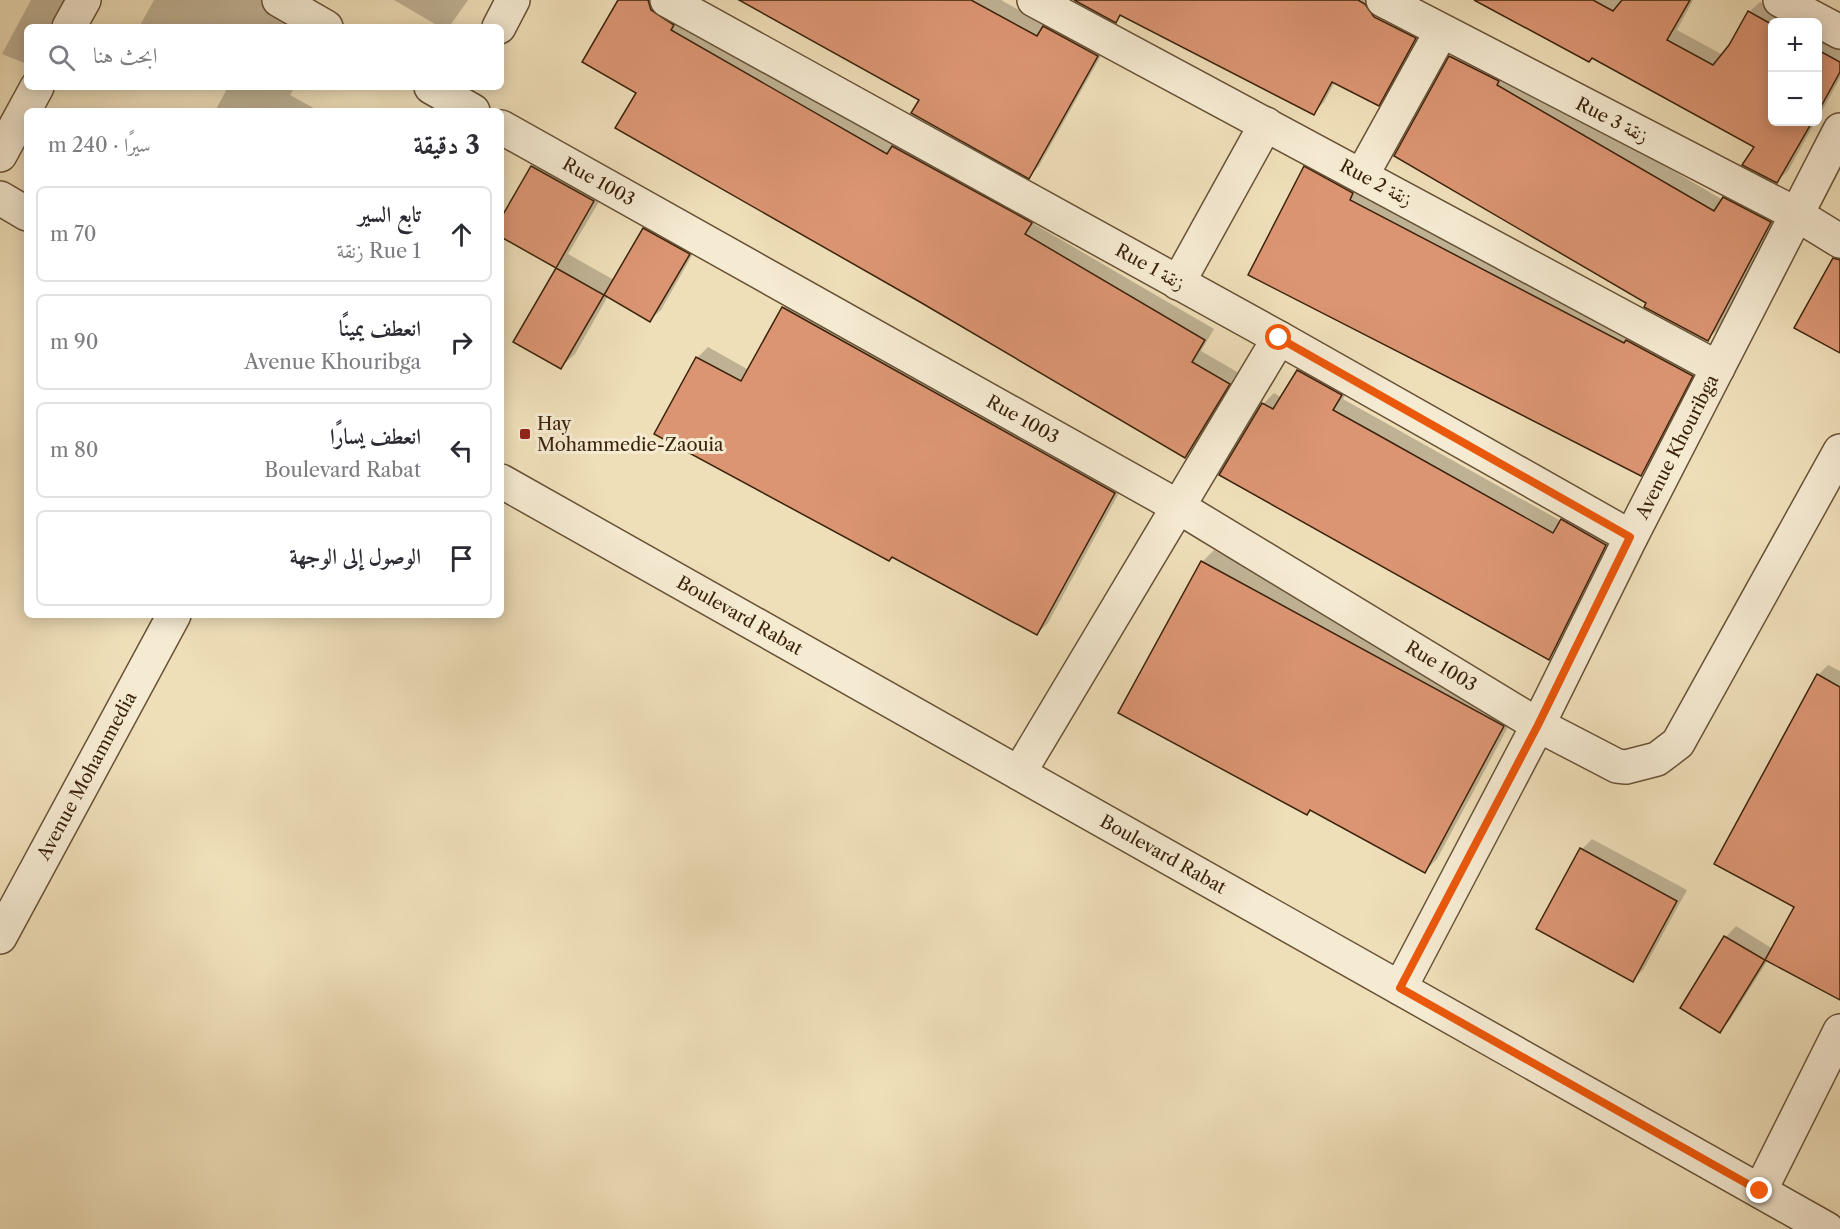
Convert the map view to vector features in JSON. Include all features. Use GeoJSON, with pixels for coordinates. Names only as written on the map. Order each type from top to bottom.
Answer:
{"type":"FeatureCollection","features":[{"type":"Feature","properties":{"kind":"street"},"geometry":{"type":"LineString","coordinates":[[71,24],[84,0]]}},
{"type":"Feature","properties":{"kind":"street"},"geometry":{"type":"LineString","coordinates":[[279,0],[321,24]]}},
{"type":"Feature","properties":{"kind":"street"},"geometry":{"type":"LineString","coordinates":[[501,24],[513,0]]}},
{"type":"Feature","properties":{"kind":"street","name":"Rue 1 زنقة"},"geometry":{"type":"LineString","coordinates":[[667,0],[1279,338],[1630,537]]}},
{"type":"Feature","properties":{"kind":"street","name":"Rue 2 زنقة"},"geometry":{"type":"LineString","coordinates":[[1034,0],[1718,368]]}},
{"type":"Feature","properties":{"kind":"street","name":"Rue 3 زنقة"},"geometry":{"type":"LineString","coordinates":[[1383,0],[1796,214],[1840,240]]}},
{"type":"Feature","properties":{"kind":"street"},"geometry":{"type":"LineString","coordinates":[[1780,0],[1840,32]]}},
{"type":"Feature","properties":{"kind":"street"},"geometry":{"type":"LineString","coordinates":[[1362,176],[1441,32]]}},
{"type":"Feature","properties":{"kind":"street"},"geometry":{"type":"LineString","coordinates":[[26,108],[35,90]]}},
{"type":"Feature","properties":{"kind":"street"},"geometry":{"type":"LineString","coordinates":[[437,90],[463,103]]}},
{"type":"Feature","properties":{"kind":"street"},"geometry":{"type":"LineString","coordinates":[[0,155],[24,111]]}},
{"type":"Feature","properties":{"kind":"street"},"geometry":{"type":"LineString","coordinates":[[1178,282],[1266,124]]}},
{"type":"Feature","properties":{"kind":"street","name":"Rue 1003"},"geometry":{"type":"LineString","coordinates":[[504,129],[1177,506],[1538,725],[1617,766],[1642,765],[1658,759],[1678,743],[1840,451]]}},
{"type":"Feature","properties":{"kind":"street","name":"Avenue Khouribga"},"geometry":{"type":"LineString","coordinates":[[1400,988],[1538,725],[1630,537],[1840,130]]}},
{"type":"Feature","properties":{"kind":"street"},"geometry":{"type":"LineString","coordinates":[[0,198],[24,212]]}},
{"type":"Feature","properties":{"kind":"street"},"geometry":{"type":"LineString","coordinates":[[1019,773],[1279,338]]}},
{"type":"Feature","properties":{"kind":"street","name":"Boulevard Rabat"},"geometry":{"type":"LineString","coordinates":[[504,483],[1827,1229]]}},
{"type":"Feature","properties":{"kind":"street","name":"Avenue Mohammedia"},"geometry":{"type":"LineString","coordinates":[[0,937],[172,618]]}},
{"type":"Feature","properties":{"kind":"street"},"geometry":{"type":"LineString","coordinates":[[1760,1191],[1840,1031]]}},
{"type":"Feature","properties":{"kind":"building"},"geometry":{"type":"Polygon","coordinates":[[[618,0],[648,0],[651,10],[674,25],[671,30],[887,154],[892,146],[1029,221],[1032,223],[1025,234],[1205,340],[1192,362],[1230,384],[1185,458],[920,302],[615,128],[636,93],[582,62],[618,0]]]}},
{"type":"Feature","properties":{"kind":"building"},"geometry":{"type":"Polygon","coordinates":[[[739,0],[971,0],[1037,36],[1043,26],[1098,56],[1029,179],[911,113],[919,100],[739,0]]]}},
{"type":"Feature","properties":{"kind":"building"},"geometry":{"type":"Polygon","coordinates":[[[1074,0],[1358,0],[1365,4],[1374,17],[1416,38],[1379,106],[1332,82],[1314,115],[1120,15],[1116,23],[1074,0]]]}},
{"type":"Feature","properties":{"kind":"building"},"geometry":{"type":"Polygon","coordinates":[[[1474,0],[1593,0],[1613,11],[1622,0],[1690,0],[1667,40],[1713,65],[1729,45],[1748,11],[1768,22],[1768,126],[1810,126],[1777,183],[1742,165],[1754,147],[1592,58],[1589,62],[1474,0]]]}},
{"type":"Feature","properties":{"kind":"building"},"geometry":{"type":"Polygon","coordinates":[[[1822,52],[1840,62],[1840,72],[1822,105],[1822,52]]]}},
{"type":"Feature","properties":{"kind":"building"},"geometry":{"type":"Polygon","coordinates":[[[1449,56],[1499,81],[1497,85],[1714,211],[1723,197],[1771,222],[1708,341],[1644,307],[1646,303],[1394,156],[1449,56]]]}},
{"type":"Feature","properties":{"kind":"building"},"geometry":{"type":"Polygon","coordinates":[[[531,166],[594,201],[556,268],[504,239],[504,213],[531,166]]]}},
{"type":"Feature","properties":{"kind":"building"},"geometry":{"type":"Polygon","coordinates":[[[1304,166],[1353,193],[1350,200],[1624,343],[1626,340],[1693,376],[1641,476],[1248,275],[1304,166]]]}},
{"type":"Feature","properties":{"kind":"building"},"geometry":{"type":"Polygon","coordinates":[[[643,228],[690,254],[650,322],[604,295],[643,228]]]}},
{"type":"Feature","properties":{"kind":"building"},"geometry":{"type":"Polygon","coordinates":[[[1833,258],[1840,260],[1840,353],[1794,328],[1833,258]]]}},
{"type":"Feature","properties":{"kind":"building"},"geometry":{"type":"Polygon","coordinates":[[[556,268],[604,295],[561,369],[513,342],[556,268]]]}},
{"type":"Feature","properties":{"kind":"building"},"geometry":{"type":"Polygon","coordinates":[[[782,307],[1115,493],[1037,635],[892,557],[889,561],[654,434],[696,357],[741,381],[782,307]]]}},
{"type":"Feature","properties":{"kind":"building"},"geometry":{"type":"Polygon","coordinates":[[[1297,370],[1342,395],[1333,410],[1553,533],[1561,519],[1606,545],[1549,660],[1219,475],[1262,403],[1273,409],[1297,370]]]}},
{"type":"Feature","properties":{"kind":"building"},"geometry":{"type":"Polygon","coordinates":[[[1201,561],[1504,726],[1425,873],[1310,810],[1307,815],[1118,713],[1201,561]]]}},
{"type":"Feature","properties":{"kind":"building"},"geometry":{"type":"Polygon","coordinates":[[[1817,674],[1840,687],[1840,1000],[1765,960],[1794,907],[1714,864],[1817,674]]]}},
{"type":"Feature","properties":{"kind":"building"},"geometry":{"type":"Polygon","coordinates":[[[1580,848],[1677,901],[1633,982],[1536,929],[1580,848]]]}},
{"type":"Feature","properties":{"kind":"building"},"geometry":{"type":"Polygon","coordinates":[[[1724,936],[1765,960],[1720,1033],[1680,1008],[1724,936]]]}},
{"type":"Feature","properties":{"kind":"place","name":"Hay Mohammedie-Zaouia"},"geometry":{"type":"Point","coordinates":[525,434]}},
{"type":"Feature","properties":{"kind":"route"},"geometry":{"type":"LineString","coordinates":[[1279,338],[1630,537],[1538,725],[1400,988],[1760,1191]]}}]}
